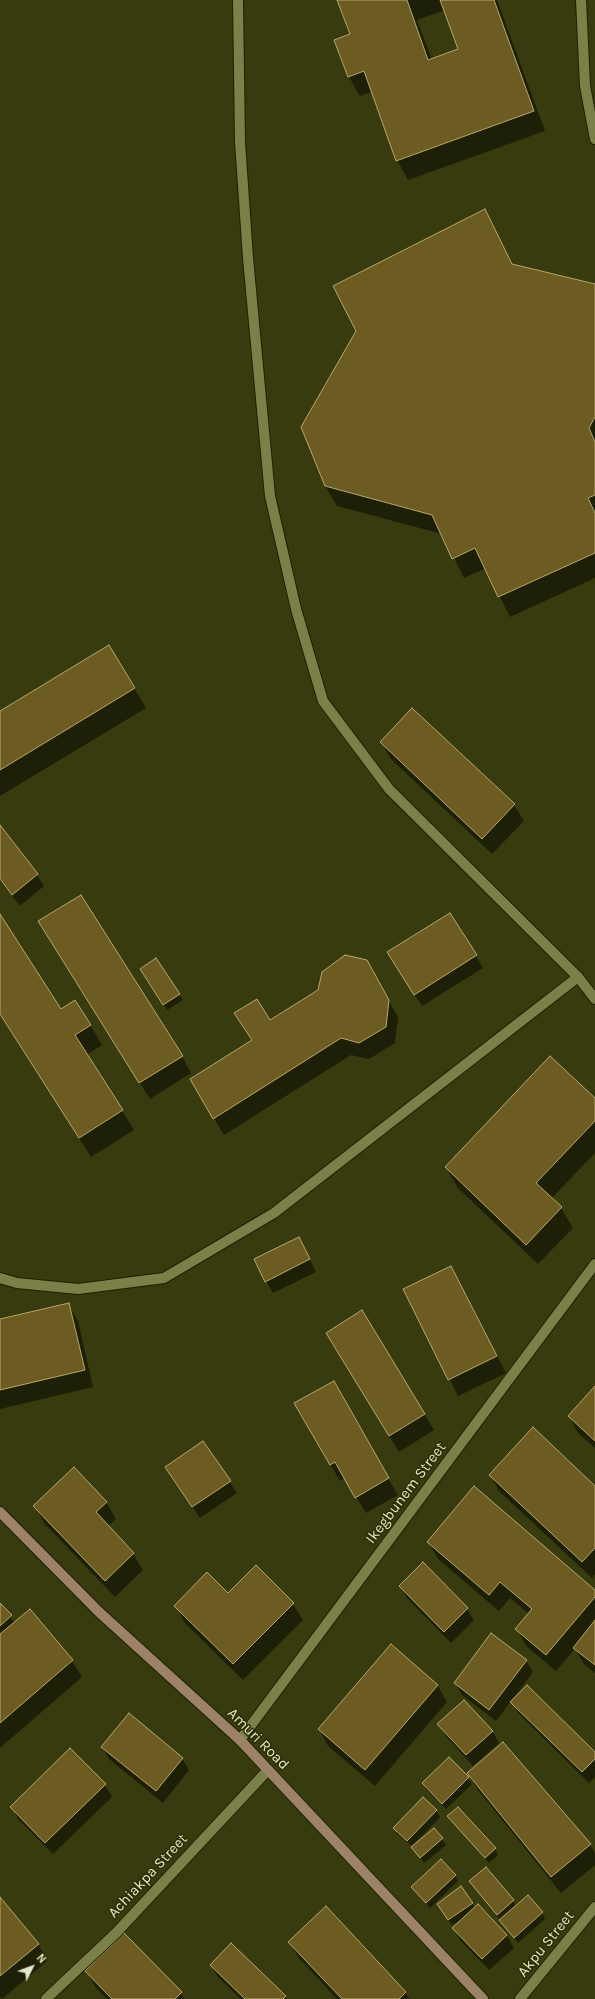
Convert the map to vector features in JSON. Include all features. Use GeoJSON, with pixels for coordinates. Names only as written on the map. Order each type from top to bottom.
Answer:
{"type":"FeatureCollection","features":[{"type":"Feature","properties":{"kind":"main road","name":"Amuri Road"},"geometry":{"type":"LineString","coordinates":[[0,1512],[99,1612],[240,1740],[483,1999]]}},
{"type":"Feature","properties":{"kind":"street"},"geometry":{"type":"LineString","coordinates":[[238,0],[240,142],[248,258],[270,496],[296,609],[323,701],[389,788],[578,976],[595,999]]}},
{"type":"Feature","properties":{"kind":"street"},"geometry":{"type":"LineString","coordinates":[[581,0],[585,86],[595,138]]}},
{"type":"Feature","properties":{"kind":"street"},"geometry":{"type":"LineString","coordinates":[[0,1278],[17,1283],[78,1289],[164,1278],[274,1213],[578,976]]}},
{"type":"Feature","properties":{"kind":"street","name":"Ikegbunem Street"},"geometry":{"type":"LineString","coordinates":[[240,1740],[595,1264]]}},
{"type":"Feature","properties":{"kind":"street","name":"Achiakpa Street"},"geometry":{"type":"LineString","coordinates":[[46,1999],[116,1933],[268,1770]]}},
{"type":"Feature","properties":{"kind":"street","name":"Akpu Street"},"geometry":{"type":"LineString","coordinates":[[520,1999],[595,1907]]}},
{"type":"Feature","properties":{"kind":"building"},"geometry":{"type":"Polygon","coordinates":[[[337,0],[407,0],[428,60],[458,49],[440,0],[494,0],[534,111],[396,161],[364,71],[348,77],[334,40],[350,34],[337,0]]]}},
{"type":"Feature","properties":{"kind":"building"},"geometry":{"type":"Polygon","coordinates":[[[485,209],[512,264],[595,284],[595,417],[589,428],[595,442],[595,495],[588,498],[595,513],[595,553],[498,597],[475,548],[452,559],[432,515],[325,486],[301,427],[356,331],[333,286],[485,209]]]}},
{"type":"Feature","properties":{"kind":"building"},"geometry":{"type":"Polygon","coordinates":[[[109,645],[135,688],[0,770],[0,711],[109,645]]]}},
{"type":"Feature","properties":{"kind":"building"},"geometry":{"type":"Polygon","coordinates":[[[412,708],[515,804],[482,839],[380,742],[412,708]]]}},
{"type":"Feature","properties":{"kind":"building"},"geometry":{"type":"Polygon","coordinates":[[[0,825],[38,874],[12,895],[0,879],[0,825]]]}},
{"type":"Feature","properties":{"kind":"building"},"geometry":{"type":"Polygon","coordinates":[[[81,895],[183,1056],[139,1083],[38,921],[81,895]]]}},
{"type":"Feature","properties":{"kind":"building"},"geometry":{"type":"Polygon","coordinates":[[[450,913],[477,955],[414,995],[387,952],[450,913]]]}},
{"type":"Feature","properties":{"kind":"building"},"geometry":{"type":"Polygon","coordinates":[[[0,914],[61,1009],[75,1000],[91,1025],[75,1035],[123,1110],[79,1138],[0,1014],[0,914]]]}},
{"type":"Feature","properties":{"kind":"building"},"geometry":{"type":"Polygon","coordinates":[[[345,955],[367,960],[389,1000],[386,1027],[359,1043],[341,1038],[213,1119],[190,1079],[252,1040],[234,1013],[257,999],[270,1020],[318,990],[322,972],[345,955]]]}},
{"type":"Feature","properties":{"kind":"building"},"geometry":{"type":"Polygon","coordinates":[[[156,958],[180,994],[163,1005],[140,969],[156,958]]]}},
{"type":"Feature","properties":{"kind":"building"},"geometry":{"type":"Polygon","coordinates":[[[550,1056],[595,1098],[595,1121],[536,1183],[562,1207],[526,1245],[445,1167],[550,1056]]]}},
{"type":"Feature","properties":{"kind":"building"},"geometry":{"type":"Polygon","coordinates":[[[299,1237],[310,1259],[265,1282],[254,1259],[299,1237]]]}},
{"type":"Feature","properties":{"kind":"building"},"geometry":{"type":"Polygon","coordinates":[[[451,1266],[497,1356],[448,1380],[403,1289],[451,1266]]]}},
{"type":"Feature","properties":{"kind":"building"},"geometry":{"type":"Polygon","coordinates":[[[69,1303],[85,1370],[0,1390],[0,1319],[69,1303]]]}},
{"type":"Feature","properties":{"kind":"building"},"geometry":{"type":"Polygon","coordinates":[[[362,1310],[425,1414],[389,1436],[326,1333],[362,1310]]]}},
{"type":"Feature","properties":{"kind":"building"},"geometry":{"type":"Polygon","coordinates":[[[334,1381],[389,1478],[355,1498],[335,1462],[330,1465],[294,1403],[334,1381]]]}},
{"type":"Feature","properties":{"kind":"building"},"geometry":{"type":"Polygon","coordinates":[[[595,1386],[595,1441],[568,1416],[595,1386]]]}},
{"type":"Feature","properties":{"kind":"building"},"geometry":{"type":"Polygon","coordinates":[[[533,1427],[595,1486],[595,1548],[582,1562],[489,1475],[533,1427]]]}},
{"type":"Feature","properties":{"kind":"building"},"geometry":{"type":"Polygon","coordinates":[[[203,1441],[231,1481],[192,1507],[165,1467],[203,1441]]]}},
{"type":"Feature","properties":{"kind":"building"},"geometry":{"type":"Polygon","coordinates":[[[74,1467],[107,1502],[96,1512],[134,1553],[105,1581],[33,1506],[74,1467]]]}},
{"type":"Feature","properties":{"kind":"building"},"geometry":{"type":"Polygon","coordinates":[[[474,1486],[595,1590],[595,1597],[546,1655],[515,1629],[532,1609],[500,1582],[489,1595],[427,1542],[474,1486]]]}},
{"type":"Feature","properties":{"kind":"building"},"geometry":{"type":"Polygon","coordinates":[[[423,1562],[468,1608],[444,1632],[399,1586],[423,1562]]]}},
{"type":"Feature","properties":{"kind":"building"},"geometry":{"type":"Polygon","coordinates":[[[256,1565],[294,1603],[233,1664],[174,1606],[207,1572],[228,1593],[256,1565]]]}},
{"type":"Feature","properties":{"kind":"building"},"geometry":{"type":"Polygon","coordinates":[[[0,1603],[12,1615],[0,1626],[0,1603]]]}},
{"type":"Feature","properties":{"kind":"building"},"geometry":{"type":"Polygon","coordinates":[[[30,1609],[73,1660],[0,1723],[0,1634],[30,1609]]]}},
{"type":"Feature","properties":{"kind":"building"},"geometry":{"type":"Polygon","coordinates":[[[595,1620],[595,1665],[573,1648],[595,1620]]]}},
{"type":"Feature","properties":{"kind":"building"},"geometry":{"type":"Polygon","coordinates":[[[491,1633],[527,1660],[489,1710],[454,1683],[491,1633]]]}},
{"type":"Feature","properties":{"kind":"building"},"geometry":{"type":"Polygon","coordinates":[[[391,1644],[438,1685],[365,1770],[318,1729],[391,1644]]]}},
{"type":"Feature","properties":{"kind":"building"},"geometry":{"type":"Polygon","coordinates":[[[527,1685],[595,1752],[595,1759],[582,1772],[510,1702],[527,1685]]]}},
{"type":"Feature","properties":{"kind":"building"},"geometry":{"type":"Polygon","coordinates":[[[464,1700],[493,1731],[466,1755],[437,1724],[464,1700]]]}},
{"type":"Feature","properties":{"kind":"building"},"geometry":{"type":"Polygon","coordinates":[[[129,1713],[183,1758],[156,1791],[101,1747],[129,1713]]]}},
{"type":"Feature","properties":{"kind":"building"},"geometry":{"type":"Polygon","coordinates":[[[503,1742],[591,1844],[551,1877],[467,1773],[503,1742]]]}},
{"type":"Feature","properties":{"kind":"building"},"geometry":{"type":"Polygon","coordinates":[[[70,1748],[106,1784],[45,1843],[10,1807],[70,1748]]]}},
{"type":"Feature","properties":{"kind":"building"},"geometry":{"type":"Polygon","coordinates":[[[449,1757],[469,1777],[442,1804],[422,1783],[449,1757]]]}},
{"type":"Feature","properties":{"kind":"building"},"geometry":{"type":"Polygon","coordinates":[[[423,1797],[437,1810],[407,1841],[393,1828],[423,1797]]]}},
{"type":"Feature","properties":{"kind":"building"},"geometry":{"type":"Polygon","coordinates":[[[458,1807],[496,1848],[485,1858],[447,1816],[458,1807]]]}},
{"type":"Feature","properties":{"kind":"building"},"geometry":{"type":"Polygon","coordinates":[[[434,1828],[443,1838],[420,1858],[411,1847],[434,1828]]]}},
{"type":"Feature","properties":{"kind":"building"},"geometry":{"type":"Polygon","coordinates":[[[441,1859],[456,1875],[426,1903],[411,1887],[441,1859]]]}},
{"type":"Feature","properties":{"kind":"building"},"geometry":{"type":"Polygon","coordinates":[[[486,1867],[514,1900],[497,1915],[469,1881],[486,1867]]]}},
{"type":"Feature","properties":{"kind":"building"},"geometry":{"type":"Polygon","coordinates":[[[461,1886],[473,1903],[448,1920],[437,1904],[461,1886]]]}},
{"type":"Feature","properties":{"kind":"building"},"geometry":{"type":"Polygon","coordinates":[[[528,1895],[543,1912],[514,1938],[499,1920],[528,1895]]]}},
{"type":"Feature","properties":{"kind":"building"},"geometry":{"type":"Polygon","coordinates":[[[0,1897],[39,1944],[0,1976],[0,1897]]]}},
{"type":"Feature","properties":{"kind":"building"},"geometry":{"type":"Polygon","coordinates":[[[478,1904],[507,1935],[482,1959],[452,1928],[478,1904]]]}},
{"type":"Feature","properties":{"kind":"building"},"geometry":{"type":"Polygon","coordinates":[[[326,1906],[406,1992],[399,1999],[342,1999],[288,1942],[326,1906]]]}},
{"type":"Feature","properties":{"kind":"building"},"geometry":{"type":"Polygon","coordinates":[[[124,1933],[182,1992],[175,1999],[112,1999],[85,1971],[124,1933]]]}},
{"type":"Feature","properties":{"kind":"building"},"geometry":{"type":"Polygon","coordinates":[[[231,1943],[286,1996],[283,1999],[245,1999],[210,1965],[231,1943]]]}}]}
